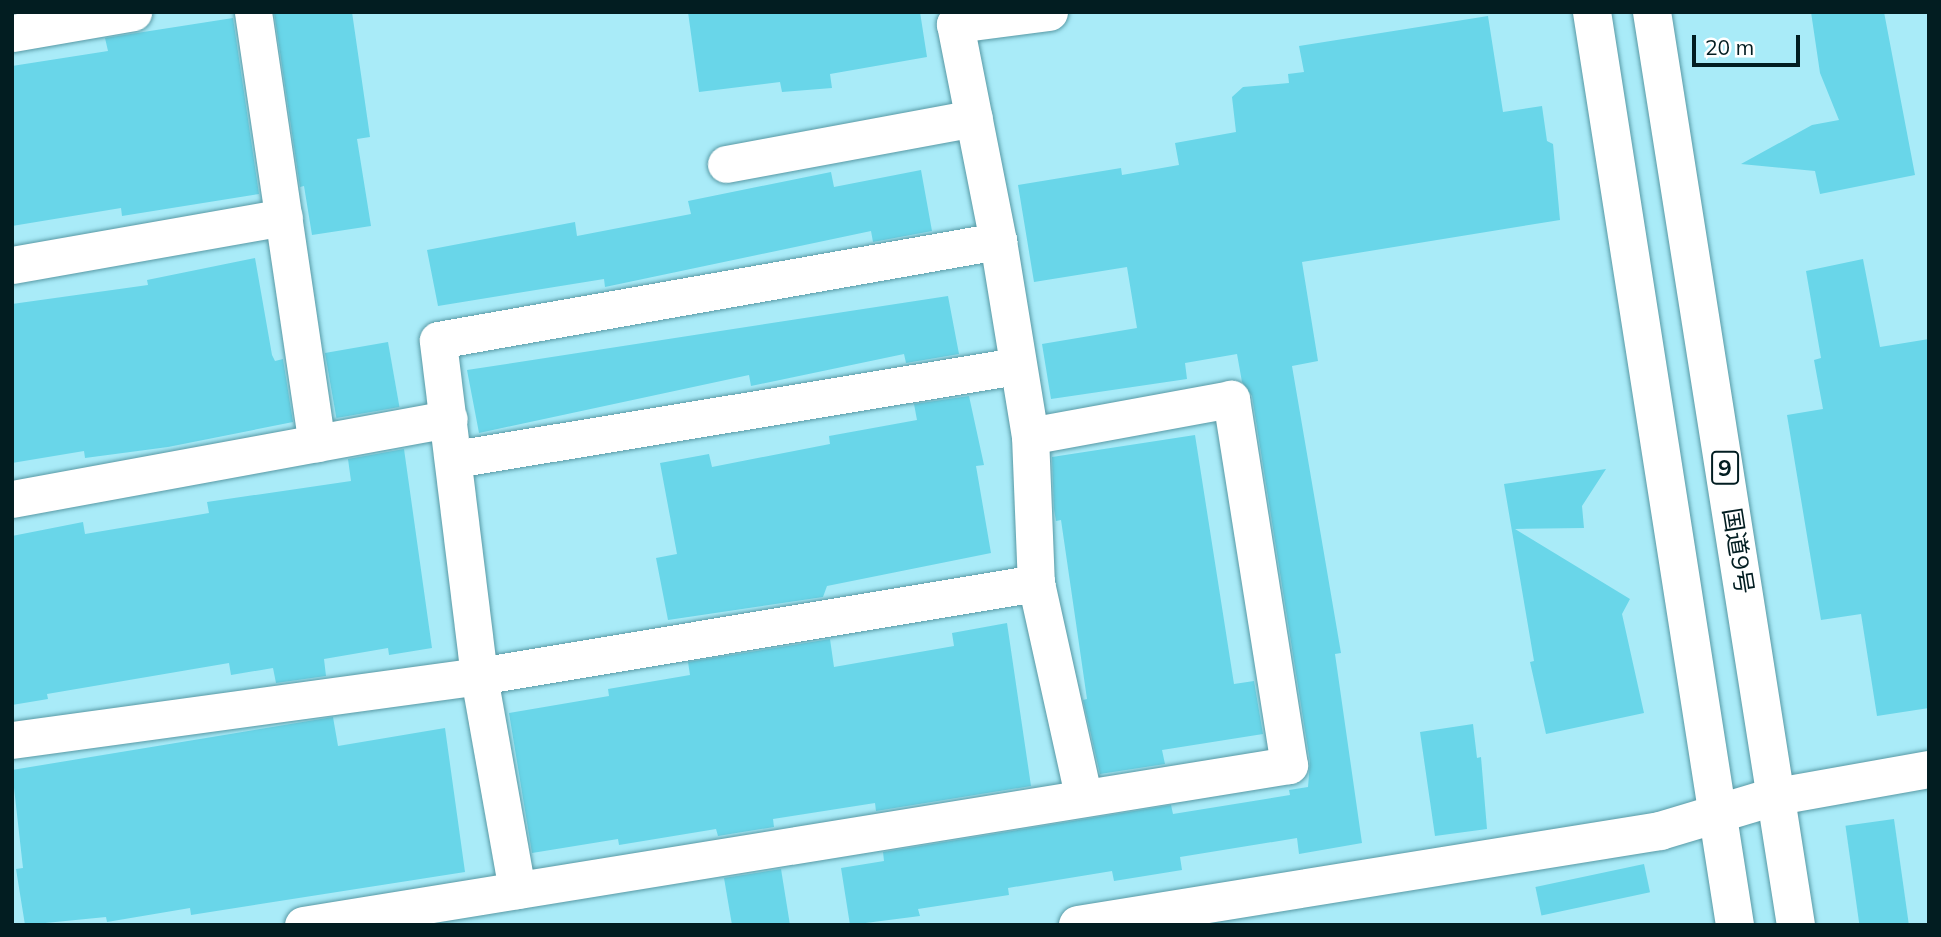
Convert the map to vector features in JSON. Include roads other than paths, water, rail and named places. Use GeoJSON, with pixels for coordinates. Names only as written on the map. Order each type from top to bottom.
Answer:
{"type":"FeatureCollection","features":[{"type":"Feature","properties":{"kind":"main road"},"geometry":{"type":"LineString","coordinates":[[1592,12],[1735,925]]}},
{"type":"Feature","properties":{"kind":"main road","name":"国道9号"},"geometry":{"type":"LineString","coordinates":[[1652,12],[1797,925]]}},
{"type":"Feature","properties":{"kind":"main road"},"geometry":{"type":"LineString","coordinates":[[1078,925],[1660,831],[1777,796]]}},
{"type":"Feature","properties":{"kind":"street"},"geometry":{"type":"LineString","coordinates":[[12,33],[133,12]]}},
{"type":"Feature","properties":{"kind":"street"},"geometry":{"type":"LineString","coordinates":[[253,12],[317,443]]}},
{"type":"Feature","properties":{"kind":"street"},"geometry":{"type":"LineString","coordinates":[[1049,12],[955,24],[998,241],[1016,366],[1030,436],[1036,583],[1083,795]]}},
{"type":"Feature","properties":{"kind":"street"},"geometry":{"type":"LineString","coordinates":[[726,164],[974,118]]}},
{"type":"Feature","properties":{"kind":"street"},"geometry":{"type":"LineString","coordinates":[[12,265],[284,217]]}},
{"type":"Feature","properties":{"kind":"street"},"geometry":{"type":"LineString","coordinates":[[517,890],[478,676],[455,459],[438,340],[998,241]]}},
{"type":"Feature","properties":{"kind":"street"},"geometry":{"type":"LineString","coordinates":[[455,459],[1016,366]]}},
{"type":"Feature","properties":{"kind":"street"},"geometry":{"type":"LineString","coordinates":[[303,925],[1083,795],[1289,765],[1231,399],[1030,436]]}},
{"type":"Feature","properties":{"kind":"street"},"geometry":{"type":"LineString","coordinates":[[12,499],[449,419]]}},
{"type":"Feature","properties":{"kind":"street"},"geometry":{"type":"LineString","coordinates":[[12,740],[478,676],[1036,583]]}},
{"type":"Feature","properties":{"kind":"street"},"geometry":{"type":"LineString","coordinates":[[1777,796],[1929,769]]}}]}
